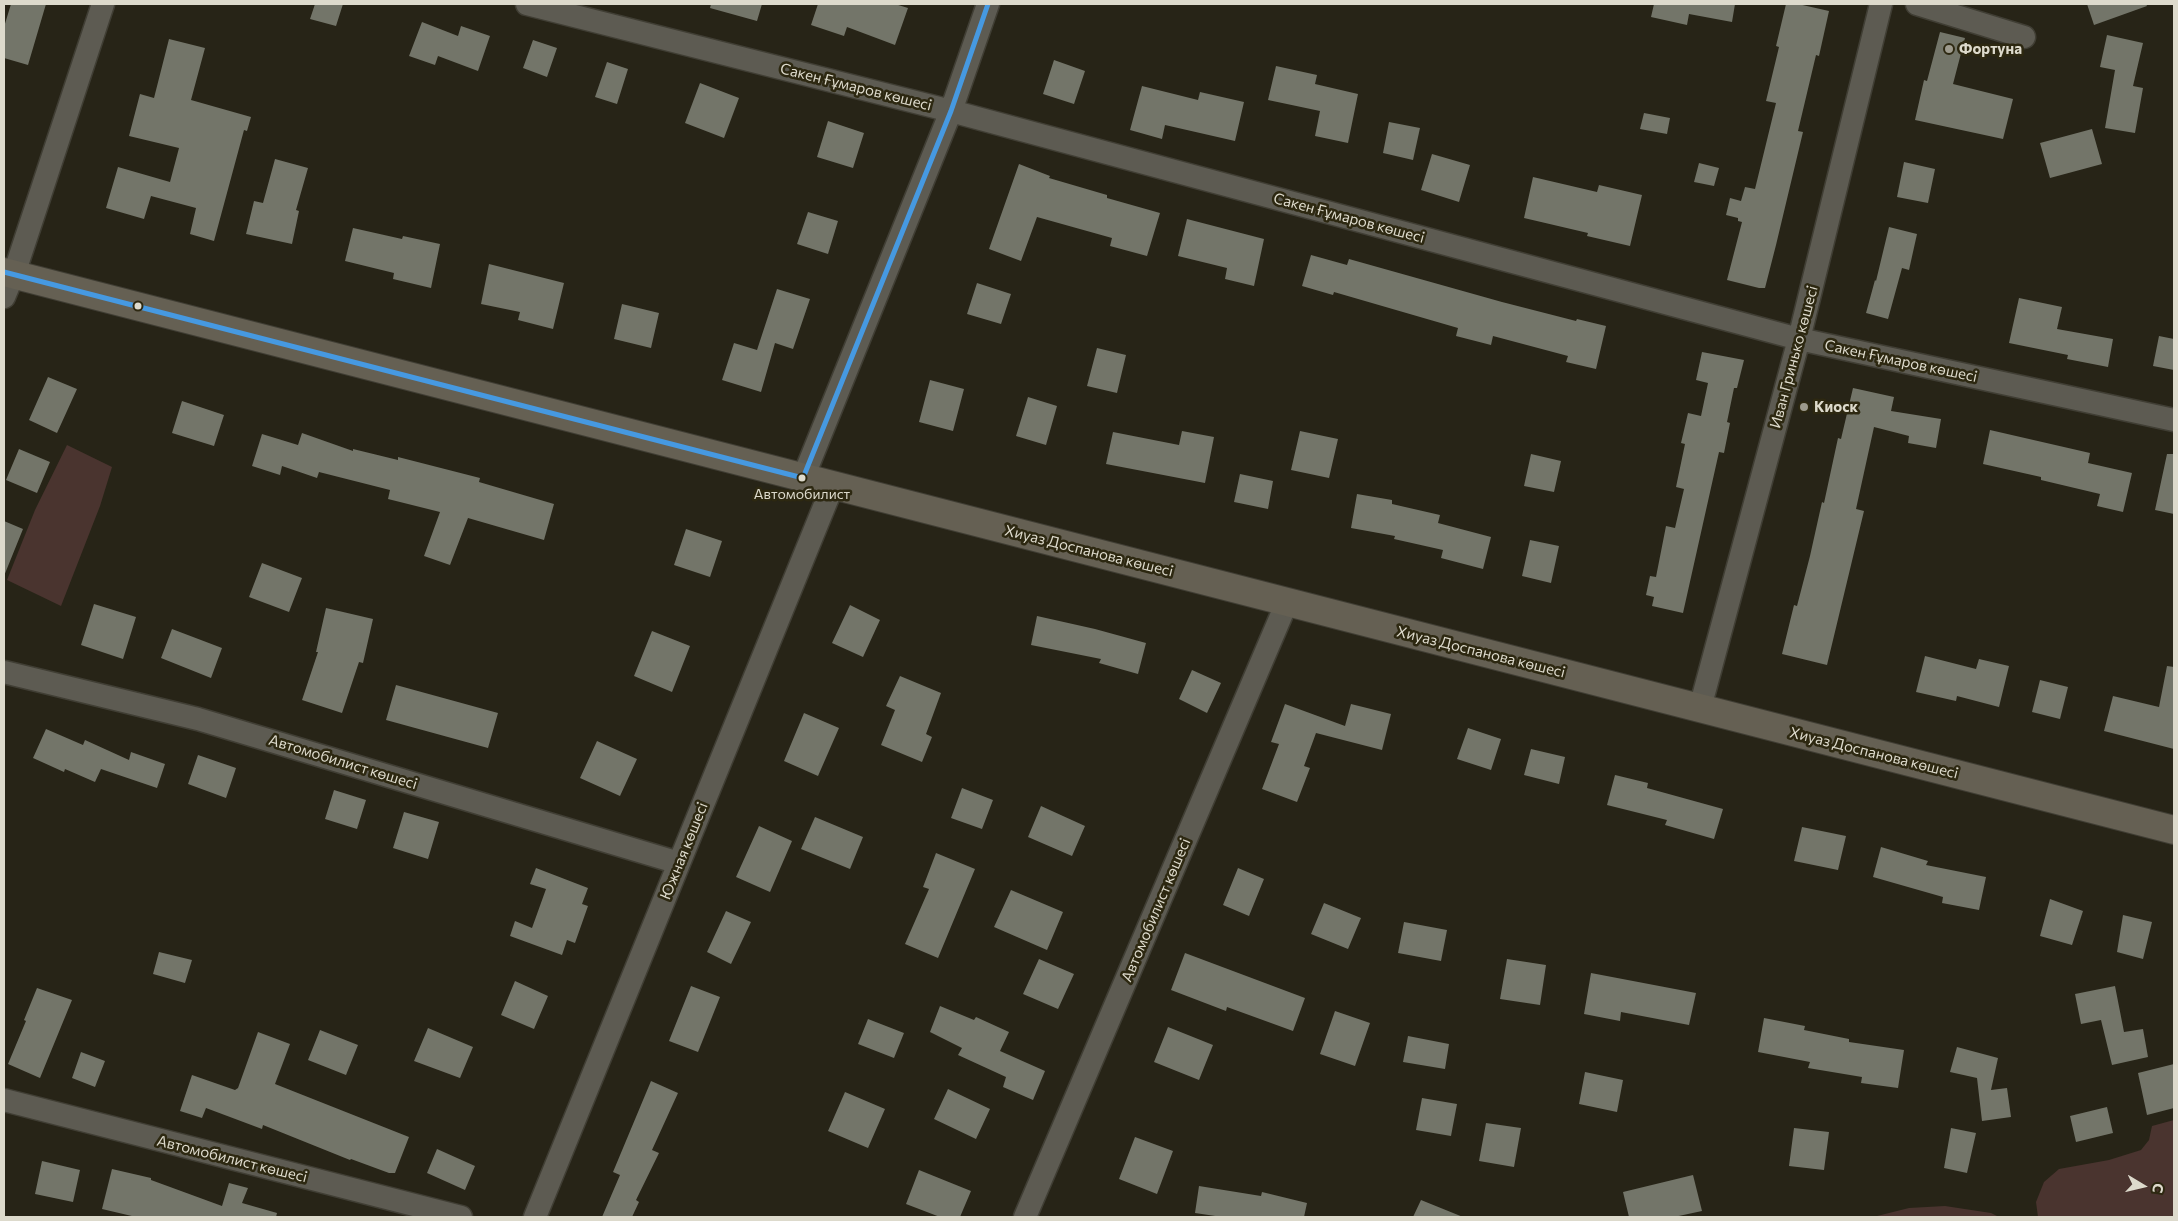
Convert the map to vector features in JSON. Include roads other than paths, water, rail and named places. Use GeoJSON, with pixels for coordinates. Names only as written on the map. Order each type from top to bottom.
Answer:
{"type":"FeatureCollection","features":[{"type":"Feature","properties":{"kind":"main road","name":"Хиуаз Доспанова көшесі"},"geometry":{"type":"LineString","coordinates":[[7,281],[833,485],[2174,830]]}},
{"type":"Feature","properties":{"kind":"street"},"geometry":{"type":"LineString","coordinates":[[7,281],[103,4]]}},
{"type":"Feature","properties":{"kind":"street","name":"Сакен Ғұмаров көшесі"},"geometry":{"type":"LineString","coordinates":[[527,4],[951,111],[1799,339],[2174,420]]}},
{"type":"Feature","properties":{"kind":"street"},"geometry":{"type":"LineString","coordinates":[[803,478],[951,111],[988,4]]}},
{"type":"Feature","properties":{"kind":"street","name":"Иван Гринько көшесі"},"geometry":{"type":"LineString","coordinates":[[1700,708],[1799,339],[1881,4]]}},
{"type":"Feature","properties":{"kind":"street"},"geometry":{"type":"LineString","coordinates":[[1918,4],[2024,37]]}},
{"type":"Feature","properties":{"kind":"street","name":"Южная көшесі"},"geometry":{"type":"LineString","coordinates":[[535,1217],[833,485]]}},
{"type":"Feature","properties":{"kind":"street","name":"Автомобилист көшесі"},"geometry":{"type":"LineString","coordinates":[[1025,1217],[1287,602]]}},
{"type":"Feature","properties":{"kind":"street","name":"Автомобилист көшесі"},"geometry":{"type":"LineString","coordinates":[[4,672],[198,719],[679,863]]}},
{"type":"Feature","properties":{"kind":"street","name":"Автомобилист көшесі"},"geometry":{"type":"LineString","coordinates":[[4,1100],[460,1217]]}},
{"type":"Feature","properties":{"kind":"place","name":"Фортуна"},"geometry":{"type":"Point","coordinates":[1949,49]}},
{"type":"Feature","properties":{"kind":"place","name":"Киоск"},"geometry":{"type":"Point","coordinates":[1804,407]}},
{"type":"Feature","properties":{"kind":"place","name":"Автомобилист"},"geometry":{"type":"Point","coordinates":[802,478]}}]}
